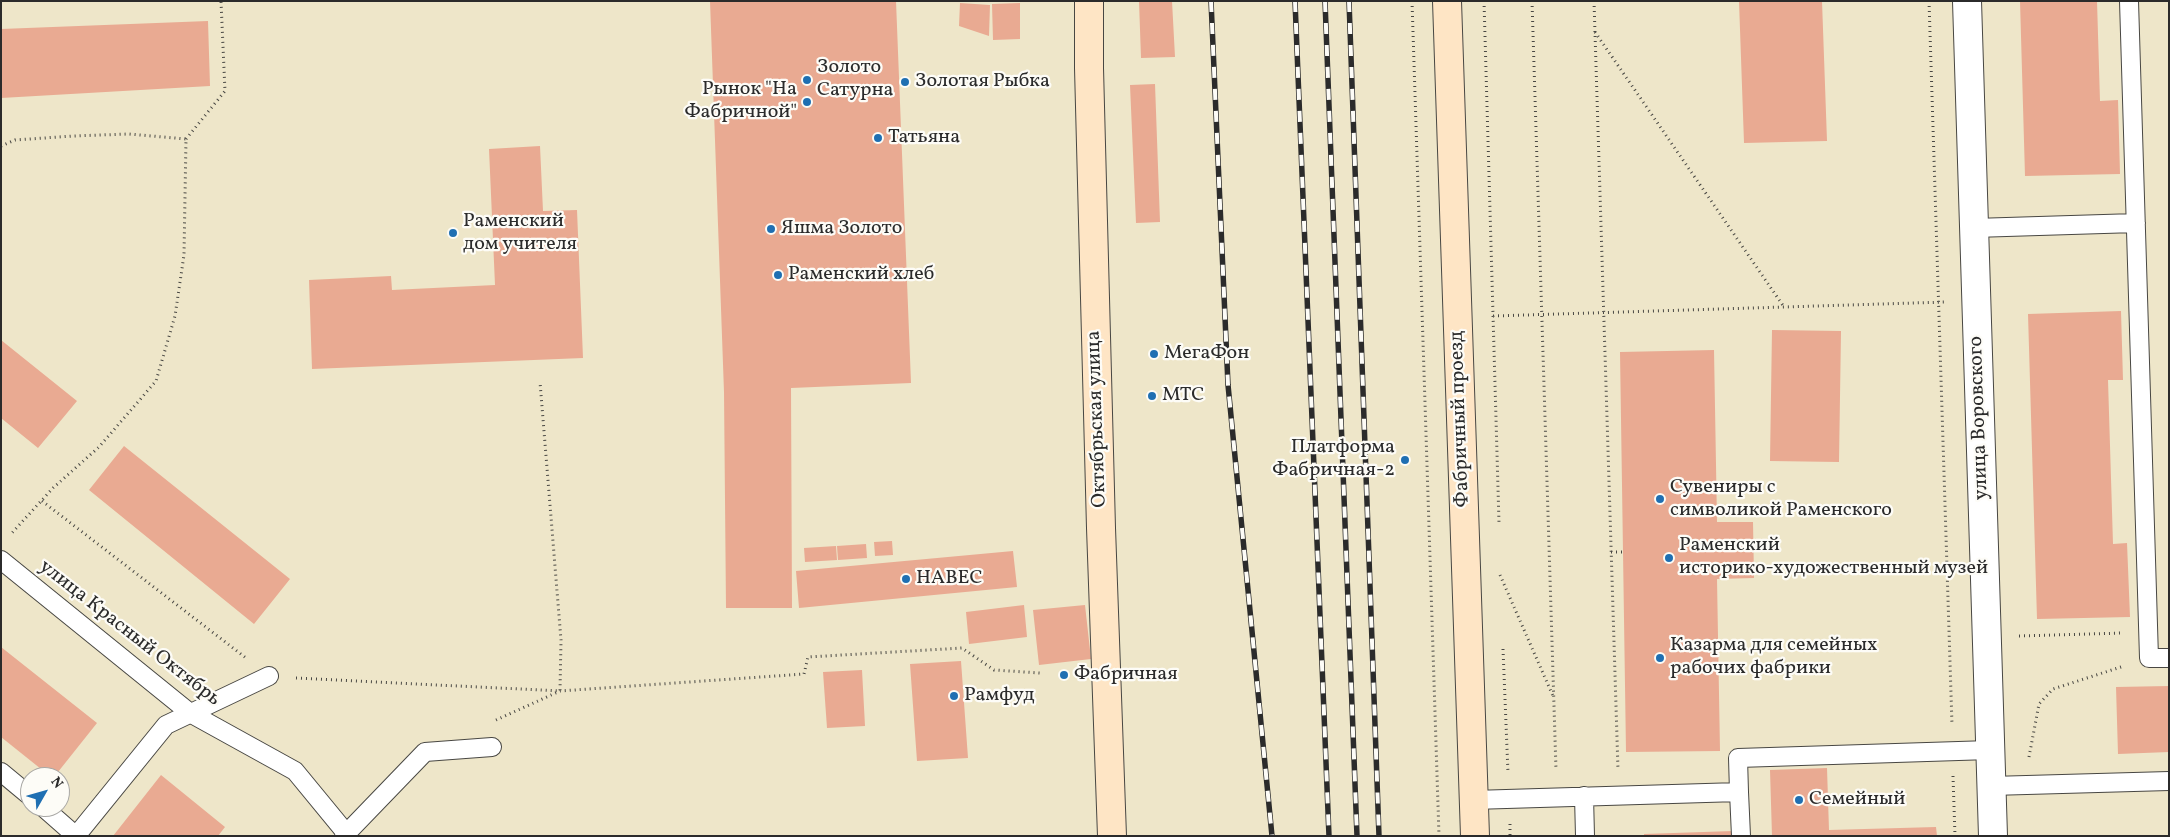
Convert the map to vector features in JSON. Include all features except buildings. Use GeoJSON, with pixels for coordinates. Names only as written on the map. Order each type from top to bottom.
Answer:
{"type":"FeatureCollection","features":[{"type":"Feature","properties":{"kind":"main road","name":"Октябрьская улица"},"geometry":{"type":"LineString","coordinates":[[1089,1],[1089,68],[1101,528],[1112,836]]}},
{"type":"Feature","properties":{"kind":"main road","name":"Фабричный проезд"},"geometry":{"type":"LineString","coordinates":[[1447,1],[1475,836]]}},
{"type":"Feature","properties":{"kind":"street","name":"улица Воровского"},"geometry":{"type":"LineString","coordinates":[[1967,1],[1993,836]]}},
{"type":"Feature","properties":{"kind":"lane"},"geometry":{"type":"LineString","coordinates":[[2129,1],[2149,658],[2169,658]]}},
{"type":"Feature","properties":{"kind":"lane"},"geometry":{"type":"LineString","coordinates":[[1974,228],[2136,223]]}},
{"type":"Feature","properties":{"kind":"lane","name":"улица Красный Октябрь"},"geometry":{"type":"LineString","coordinates":[[1,560],[190,714],[295,771],[345,834]]}},
{"type":"Feature","properties":{"kind":"lane"},"geometry":{"type":"LineString","coordinates":[[54,817],[76,836],[166,725],[269,676]]}},
{"type":"Feature","properties":{"kind":"lane"},"geometry":{"type":"LineString","coordinates":[[345,834],[425,752],[492,747]]}},
{"type":"Feature","properties":{"kind":"lane"},"geometry":{"type":"LineString","coordinates":[[1741,836],[1738,758],[1990,750]]}},
{"type":"Feature","properties":{"kind":"lane"},"geometry":{"type":"LineString","coordinates":[[1,772],[20,788]]}},
{"type":"Feature","properties":{"kind":"lane"},"geometry":{"type":"LineString","coordinates":[[1991,786],[2169,781]]}},
{"type":"Feature","properties":{"kind":"lane"},"geometry":{"type":"LineString","coordinates":[[1473,800],[1739,792]]}},
{"type":"Feature","properties":{"kind":"lane"},"geometry":{"type":"LineString","coordinates":[[1584,796],[1585,836]]}},
{"type":"Feature","properties":{"kind":"path"},"geometry":{"type":"LineString","coordinates":[[8,537],[42,500],[99,447],[156,381],[175,316],[184,255],[186,139],[224,91],[221,1]]}},
{"type":"Feature","properties":{"kind":"path"},"geometry":{"type":"LineString","coordinates":[[1412,1],[1439,836]]}},
{"type":"Feature","properties":{"kind":"path"},"geometry":{"type":"LineString","coordinates":[[1484,1],[1499,525]]}},
{"type":"Feature","properties":{"kind":"path"},"geometry":{"type":"LineString","coordinates":[[1532,1],[1557,797]]}},
{"type":"Feature","properties":{"kind":"path"},"geometry":{"type":"LineString","coordinates":[[1594,1],[1619,795]]}},
{"type":"Feature","properties":{"kind":"path"},"geometry":{"type":"LineString","coordinates":[[1929,1],[1955,836]]}},
{"type":"Feature","properties":{"kind":"path"},"geometry":{"type":"LineString","coordinates":[[1595,31],[1785,307]]}},
{"type":"Feature","properties":{"kind":"path"},"geometry":{"type":"LineString","coordinates":[[1,146],[15,140],[73,136],[129,134],[186,139]]}},
{"type":"Feature","properties":{"kind":"path"},"geometry":{"type":"LineString","coordinates":[[1422,318],[1976,301]]}},
{"type":"Feature","properties":{"kind":"path"},"geometry":{"type":"LineString","coordinates":[[540,382],[561,640],[560,691]]}},
{"type":"Feature","properties":{"kind":"path"},"geometry":{"type":"LineString","coordinates":[[42,500],[269,676],[560,691],[804,674],[808,657],[962,648],[994,670],[1040,673]]}},
{"type":"Feature","properties":{"kind":"path"},"geometry":{"type":"LineString","coordinates":[[1611,552],[1623,552]]}},
{"type":"Feature","properties":{"kind":"path"},"geometry":{"type":"LineString","coordinates":[[1500,565],[1500,585]]}},
{"type":"Feature","properties":{"kind":"path"},"geometry":{"type":"LineString","coordinates":[[1500,575],[1554,699]]}},
{"type":"Feature","properties":{"kind":"path"},"geometry":{"type":"LineString","coordinates":[[1986,636],[2148,632]]}},
{"type":"Feature","properties":{"kind":"path"},"geometry":{"type":"LineString","coordinates":[[1503,643],[1510,836]]}},
{"type":"Feature","properties":{"kind":"path"},"geometry":{"type":"LineString","coordinates":[[2024,785],[2039,704],[2053,689],[2149,658]]}},
{"type":"Feature","properties":{"kind":"path"},"geometry":{"type":"LineString","coordinates":[[488,723],[560,691]]}},
{"type":"Feature","properties":{"kind":"railway"},"geometry":{"type":"LineString","coordinates":[[1211,1],[1228,385],[1272,836]]}},
{"type":"Feature","properties":{"kind":"railway"},"geometry":{"type":"LineString","coordinates":[[1295,1],[1329,836]]}},
{"type":"Feature","properties":{"kind":"railway"},"geometry":{"type":"LineString","coordinates":[[1325,1],[1357,836]]}},
{"type":"Feature","properties":{"kind":"railway"},"geometry":{"type":"LineString","coordinates":[[1349,1],[1379,836]]}},
{"type":"Feature","properties":{"kind":"place","name":"Золото Сатурна"},"geometry":{"type":"Point","coordinates":[807,80]}},
{"type":"Feature","properties":{"kind":"place","name":"Золотая Рыбка"},"geometry":{"type":"Point","coordinates":[905,82]}},
{"type":"Feature","properties":{"kind":"place","name":"Рынок \"На Фабричной\""},"geometry":{"type":"Point","coordinates":[807,102]}},
{"type":"Feature","properties":{"kind":"place","name":"Татьяна"},"geometry":{"type":"Point","coordinates":[878,138]}},
{"type":"Feature","properties":{"kind":"place","name":"Яшма Золото"},"geometry":{"type":"Point","coordinates":[771,229]}},
{"type":"Feature","properties":{"kind":"place","name":"Раменский дом учителя"},"geometry":{"type":"Point","coordinates":[453,233]}},
{"type":"Feature","properties":{"kind":"place","name":"Раменский хлеб"},"geometry":{"type":"Point","coordinates":[778,275]}},
{"type":"Feature","properties":{"kind":"place","name":"МегаФон"},"geometry":{"type":"Point","coordinates":[1154,354]}},
{"type":"Feature","properties":{"kind":"place","name":"МТС"},"geometry":{"type":"Point","coordinates":[1152,396]}},
{"type":"Feature","properties":{"kind":"place","name":"Платформа Фабричная-2"},"geometry":{"type":"Point","coordinates":[1405,460]}},
{"type":"Feature","properties":{"kind":"place","name":"Сувениры с символикой Раменского"},"geometry":{"type":"Point","coordinates":[1660,499]}},
{"type":"Feature","properties":{"kind":"place","name":"Раменский историко-художественный музей"},"geometry":{"type":"Point","coordinates":[1669,558]}},
{"type":"Feature","properties":{"kind":"place","name":"НАВЕС"},"geometry":{"type":"Point","coordinates":[906,579]}},
{"type":"Feature","properties":{"kind":"place","name":"Казарма для семейных рабочих фабрики"},"geometry":{"type":"Point","coordinates":[1660,658]}},
{"type":"Feature","properties":{"kind":"place","name":"Фабричная"},"geometry":{"type":"Point","coordinates":[1064,675]}},
{"type":"Feature","properties":{"kind":"place","name":"Рамфуд"},"geometry":{"type":"Point","coordinates":[954,696]}},
{"type":"Feature","properties":{"kind":"place","name":"Семейный"},"geometry":{"type":"Point","coordinates":[1799,800]}}]}
